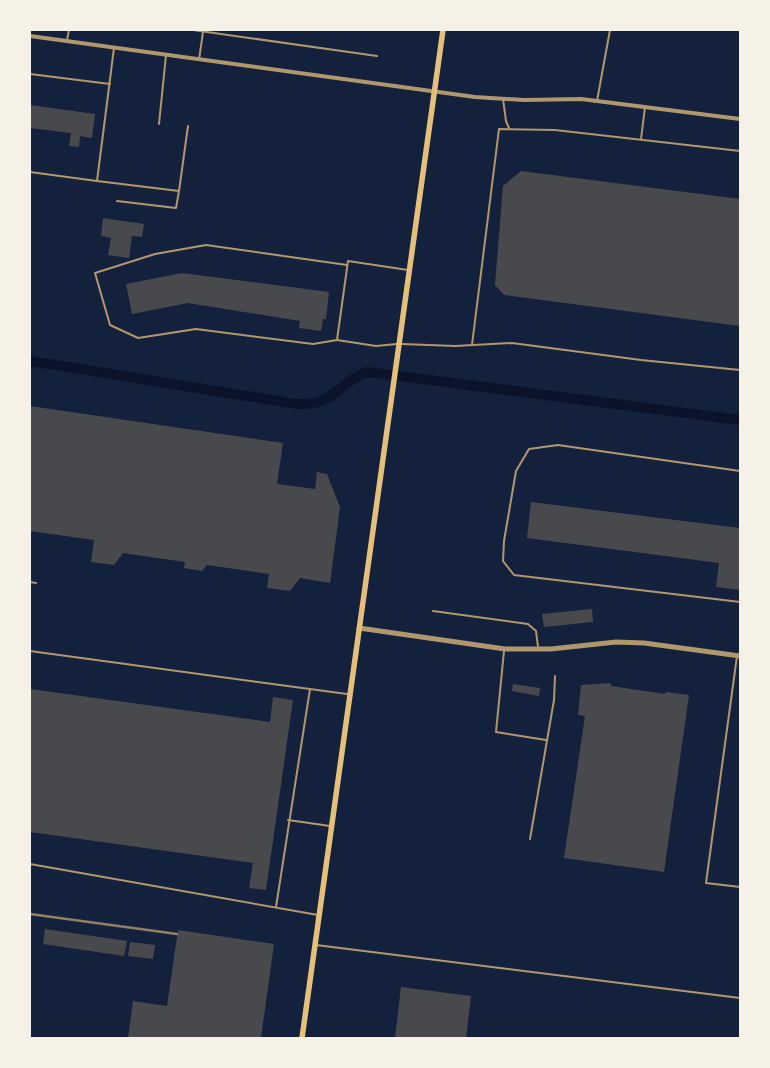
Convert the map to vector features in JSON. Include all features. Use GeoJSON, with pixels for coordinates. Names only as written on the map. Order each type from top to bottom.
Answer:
{"type":"FeatureCollection","features":[{"type":"Feature","properties":{"kind":"main road"},"geometry":{"type":"LineString","coordinates":[[302,1038],[443,30]]}},
{"type":"Feature","properties":{"kind":"street"},"geometry":{"type":"LineString","coordinates":[[30,36],[434,92],[503,99],[581,99],[740,120]]}},
{"type":"Feature","properties":{"kind":"street"},"geometry":{"type":"LineString","coordinates":[[359,628],[505,649],[538,649],[616,642],[644,643],[739,656]]}},
{"type":"Feature","properties":{"kind":"lane"},"geometry":{"type":"LineString","coordinates":[[67,42],[69,30]]}},
{"type":"Feature","properties":{"kind":"lane"},"geometry":{"type":"LineString","coordinates":[[192,30],[377,56]]}},
{"type":"Feature","properties":{"kind":"lane"},"geometry":{"type":"LineString","coordinates":[[597,101],[610,30]]}},
{"type":"Feature","properties":{"kind":"lane"},"geometry":{"type":"LineString","coordinates":[[199,60],[204,32]]}},
{"type":"Feature","properties":{"kind":"lane"},"geometry":{"type":"LineString","coordinates":[[97,181],[114,48]]}},
{"type":"Feature","properties":{"kind":"lane"},"geometry":{"type":"LineString","coordinates":[[159,124],[166,55]]}},
{"type":"Feature","properties":{"kind":"lane"},"geometry":{"type":"LineString","coordinates":[[30,74],[110,84]]}},
{"type":"Feature","properties":{"kind":"lane"},"geometry":{"type":"LineString","coordinates":[[503,99],[506,121],[509,128]]}},
{"type":"Feature","properties":{"kind":"lane"},"geometry":{"type":"LineString","coordinates":[[641,140],[645,107]]}},
{"type":"Feature","properties":{"kind":"lane"},"geometry":{"type":"LineString","coordinates":[[117,202],[176,208],[188,126]]}},
{"type":"Feature","properties":{"kind":"lane"},"geometry":{"type":"LineString","coordinates":[[472,345],[499,129],[555,130],[740,151]]}},
{"type":"Feature","properties":{"kind":"lane"},"geometry":{"type":"LineString","coordinates":[[30,172],[179,191]]}},
{"type":"Feature","properties":{"kind":"lane"},"geometry":{"type":"LineString","coordinates":[[348,265],[206,246],[155,254],[95,273],[110,325],[138,338],[196,329],[313,344],[337,340],[376,346],[512,343],[641,360],[740,370]]}},
{"type":"Feature","properties":{"kind":"lane"},"geometry":{"type":"LineString","coordinates":[[337,340],[348,261],[409,270]]}},
{"type":"Feature","properties":{"kind":"lane"},"geometry":{"type":"LineString","coordinates":[[740,471],[558,445],[529,449],[516,471],[504,541],[504,560],[514,575],[740,602]]}},
{"type":"Feature","properties":{"kind":"lane"},"geometry":{"type":"LineString","coordinates":[[30,582],[36,583]]}},
{"type":"Feature","properties":{"kind":"lane"},"geometry":{"type":"LineString","coordinates":[[433,611],[528,624],[536,631],[538,649]]}},
{"type":"Feature","properties":{"kind":"lane"},"geometry":{"type":"LineString","coordinates":[[505,649],[496,732],[547,740]]}},
{"type":"Feature","properties":{"kind":"lane"},"geometry":{"type":"LineString","coordinates":[[30,651],[350,694]]}},
{"type":"Feature","properties":{"kind":"lane"},"geometry":{"type":"LineString","coordinates":[[739,656],[706,882],[740,887]]}},
{"type":"Feature","properties":{"kind":"lane"},"geometry":{"type":"LineString","coordinates":[[530,839],[554,700],[555,676]]}},
{"type":"Feature","properties":{"kind":"lane"},"geometry":{"type":"LineString","coordinates":[[276,907],[288,820],[310,689]]}},
{"type":"Feature","properties":{"kind":"lane"},"geometry":{"type":"LineString","coordinates":[[288,820],[332,827]]}},
{"type":"Feature","properties":{"kind":"lane"},"geometry":{"type":"LineString","coordinates":[[30,864],[320,916]]}},
{"type":"Feature","properties":{"kind":"lane"},"geometry":{"type":"LineString","coordinates":[[316,945],[740,998]]}},
{"type":"Feature","properties":{"kind":"building"},"geometry":{"type":"Polygon","coordinates":[[[30,105],[95,114],[92,138],[80,136],[79,147],[69,146],[71,133],[30,128],[30,105]]]}},
{"type":"Feature","properties":{"kind":"building"},"geometry":{"type":"Polygon","coordinates":[[[521,171],[740,199],[740,326],[504,295],[495,285],[503,186],[521,171]]]}},
{"type":"Feature","properties":{"kind":"building"},"geometry":{"type":"Polygon","coordinates":[[[103,218],[144,224],[142,237],[132,236],[129,258],[108,255],[111,238],[101,236],[103,218]]]}},
{"type":"Feature","properties":{"kind":"building"},"geometry":{"type":"Polygon","coordinates":[[[182,273],[329,292],[326,319],[323,319],[321,331],[299,328],[300,321],[188,303],[132,314],[126,284],[182,273]]]}},
{"type":"Feature","properties":{"kind":"building"},"geometry":{"type":"Polygon","coordinates":[[[30,406],[283,443],[277,484],[315,489],[317,472],[327,474],[340,507],[330,583],[300,578],[290,591],[267,588],[269,574],[207,565],[202,571],[184,568],[185,562],[123,553],[114,565],[91,562],[94,540],[30,531],[30,406]]]}},
{"type":"Feature","properties":{"kind":"building"},"geometry":{"type":"Polygon","coordinates":[[[531,502],[740,528],[740,590],[716,587],[719,563],[527,538],[531,502]]]}},
{"type":"Feature","properties":{"kind":"building"},"geometry":{"type":"Polygon","coordinates":[[[592,609],[593,622],[544,627],[542,614],[592,609]]]}},
{"type":"Feature","properties":{"kind":"building"},"geometry":{"type":"Polygon","coordinates":[[[611,683],[611,686],[665,694],[666,692],[689,695],[664,872],[564,858],[585,716],[578,715],[581,685],[611,683]]]}},
{"type":"Feature","properties":{"kind":"building"},"geometry":{"type":"Polygon","coordinates":[[[513,684],[540,688],[539,696],[512,691],[513,684]]]}},
{"type":"Feature","properties":{"kind":"building"},"geometry":{"type":"Polygon","coordinates":[[[30,689],[270,722],[273,697],[293,700],[266,890],[249,888],[253,863],[30,832],[30,689]]]}},
{"type":"Feature","properties":{"kind":"building"},"geometry":{"type":"Polygon","coordinates":[[[45,929],[127,941],[124,956],[43,944],[45,929]]]}},
{"type":"Feature","properties":{"kind":"building"},"geometry":{"type":"Polygon","coordinates":[[[178,930],[274,944],[261,1038],[128,1038],[133,1001],[167,1006],[178,930]]]}},
{"type":"Feature","properties":{"kind":"building"},"geometry":{"type":"Polygon","coordinates":[[[130,942],[155,945],[153,959],[128,956],[130,942]]]}},
{"type":"Feature","properties":{"kind":"building"},"geometry":{"type":"Polygon","coordinates":[[[401,987],[471,996],[466,1038],[395,1038],[401,987]]]}},
{"type":"Feature","properties":{"kind":"waterway"},"geometry":{"type":"LineString","coordinates":[[30,361],[297,404],[310,404],[328,398],[349,382],[367,372],[740,420]]}},
{"type":"Feature","properties":{"kind":"railway"},"geometry":{"type":"LineString","coordinates":[[30,914],[177,934]]}}]}
